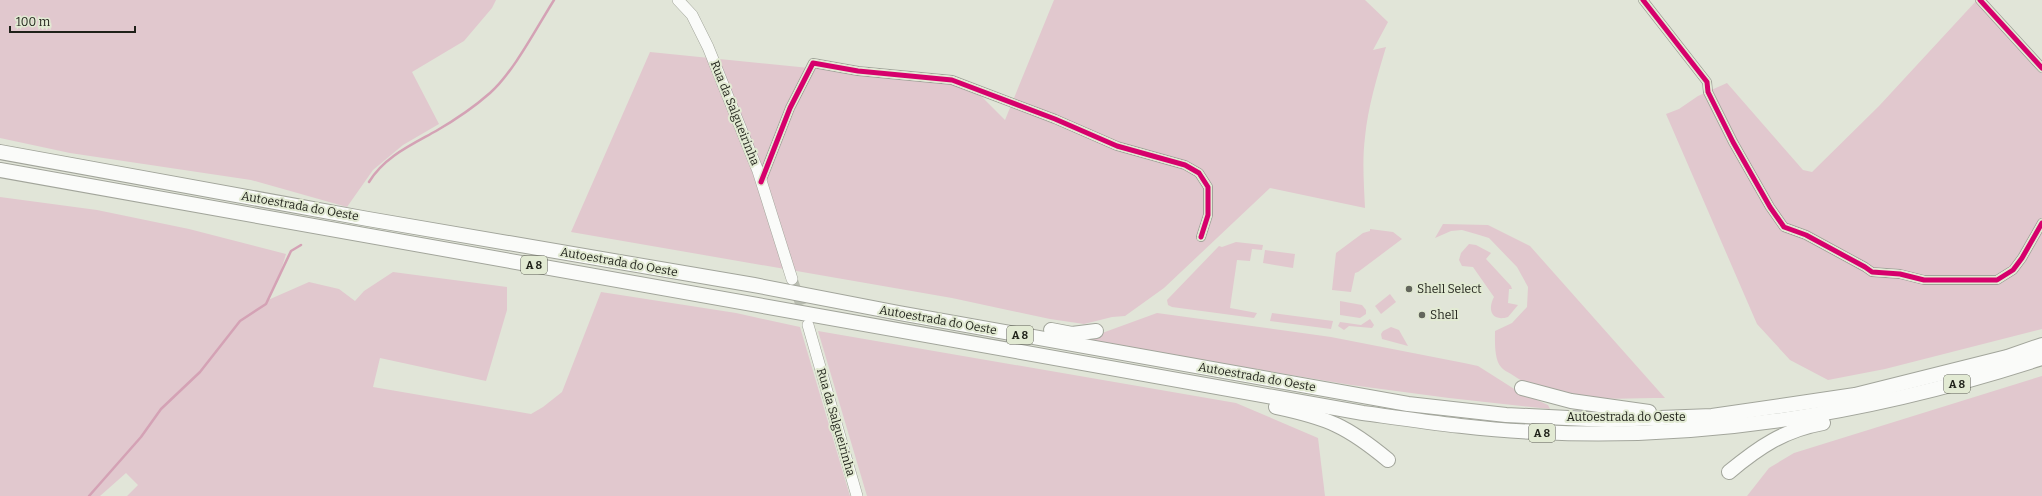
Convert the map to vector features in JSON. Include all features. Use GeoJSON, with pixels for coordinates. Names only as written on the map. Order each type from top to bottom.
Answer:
{"type":"FeatureCollection","features":[{"type":"Feature","properties":{"kind":"highway","name":"Autoestrada do Oeste"},"geometry":{"type":"LineString","coordinates":[[0,152],[376,220],[754,285],[898,313],[1408,404],[1506,415],[1608,420],[1712,416],[1855,395],[2007,357],[2042,345]]}},
{"type":"Feature","properties":{"kind":"highway","name":"Autoestrada do Oeste"},"geometry":{"type":"LineString","coordinates":[[0,170],[1215,388],[1398,418],[1502,430],[1570,434],[1644,433],[1713,429],[1801,418],[1871,405],[1945,387],[2042,358]]}},
{"type":"Feature","properties":{"kind":"highway"},"geometry":{"type":"LineString","coordinates":[[898,313],[950,314],[1072,334],[1096,331]]}},
{"type":"Feature","properties":{"kind":"highway"},"geometry":{"type":"LineString","coordinates":[[1215,388],[1244,400],[1308,414],[1339,425],[1356,435],[1388,460]]}},
{"type":"Feature","properties":{"kind":"highway"},"geometry":{"type":"LineString","coordinates":[[1522,388],[1571,401],[1691,417]]}},
{"type":"Feature","properties":{"kind":"highway"},"geometry":{"type":"LineString","coordinates":[[1729,472],[1757,448],[1772,440],[1810,425],[1850,418],[1871,405]]}},
{"type":"Feature","properties":{"kind":"street","name":"Rua da Salgueirinha"},"geometry":{"type":"LineString","coordinates":[[678,0],[692,15],[708,47],[761,182],[792,280]]}},
{"type":"Feature","properties":{"kind":"street"},"geometry":{"type":"LineString","coordinates":[[1643,0],[1707,82],[1708,92],[1733,142],[1770,207],[1784,227],[1806,235],[1865,266],[1872,272],[1900,274],[1924,280],[1997,280],[2013,270],[2022,258],[2042,223]]}},
{"type":"Feature","properties":{"kind":"street"},"geometry":{"type":"LineString","coordinates":[[1980,0],[2042,68]]}},
{"type":"Feature","properties":{"kind":"street"},"geometry":{"type":"LineString","coordinates":[[761,182],[790,108],[813,63],[858,71],[952,80],[1055,119],[1117,146],[1185,165],[1199,173],[1208,187],[1208,215],[1202,237]]}},
{"type":"Feature","properties":{"kind":"street","name":"Rua da Salgueirinha"},"geometry":{"type":"LineString","coordinates":[[808,325],[857,496]]}},
{"type":"Feature","properties":{"kind":"shaded area"},"geometry":{"type":"Polygon","coordinates":[[[0,0],[496,0],[492,8],[464,41],[412,72],[439,124],[403,145],[373,170],[347,207],[251,180],[70,153],[0,138],[0,0]]]}},
{"type":"Feature","properties":{"kind":"shaded area"},"geometry":{"type":"Polygon","coordinates":[[[1054,0],[1365,0],[1388,22],[1373,50],[1386,47],[1373,92],[1366,126],[1363,164],[1365,208],[1270,188],[1164,288],[1125,316],[1112,317],[1084,324],[1050,319],[952,298],[571,232],[650,52],[969,84],[1005,120],[1054,0]]]}},
{"type":"Feature","properties":{"kind":"shaded area"},"geometry":{"type":"Polygon","coordinates":[[[1977,0],[2042,68],[2042,329],[1885,369],[1828,380],[1790,360],[1757,324],[1666,114],[1679,109],[1698,96],[1727,83],[1803,170],[1812,172],[1879,106],[1977,0]]]}},
{"type":"Feature","properties":{"kind":"shaded area"},"geometry":{"type":"Polygon","coordinates":[[[0,197],[97,210],[189,229],[286,254],[278,280],[268,300],[309,282],[339,289],[355,301],[364,291],[393,272],[507,287],[507,310],[486,381],[380,358],[373,387],[531,414],[543,407],[562,392],[601,292],[736,313],[800,327],[850,496],[127,496],[138,485],[126,473],[100,496],[0,496],[0,197]]]}},
{"type":"Feature","properties":{"kind":"shaded area"},"geometry":{"type":"Polygon","coordinates":[[[1443,224],[1488,225],[1530,246],[1665,398],[1606,399],[1566,395],[1547,391],[1528,384],[1503,369],[1499,364],[1496,355],[1495,331],[1512,323],[1527,307],[1528,287],[1517,267],[1489,238],[1462,230],[1451,231],[1435,238],[1443,224]]]}},
{"type":"Feature","properties":{"kind":"shaded area"},"geometry":{"type":"Polygon","coordinates":[[[1370,229],[1393,232],[1402,239],[1355,273],[1351,292],[1332,290],[1336,253],[1363,233],[1370,231],[1370,229]]]}},
{"type":"Feature","properties":{"kind":"shaded area"},"geometry":{"type":"Polygon","coordinates":[[[1236,242],[1263,245],[1262,250],[1252,249],[1250,261],[1237,260],[1230,308],[1257,313],[1254,318],[1172,307],[1168,305],[1167,300],[1219,246],[1222,247],[1236,242]]]}},
{"type":"Feature","properties":{"kind":"shaded area"},"geometry":{"type":"Polygon","coordinates":[[[1469,244],[1476,245],[1491,253],[1486,259],[1511,286],[1512,289],[1509,289],[1508,303],[1518,305],[1508,317],[1498,318],[1492,314],[1491,306],[1494,297],[1473,267],[1462,266],[1459,260],[1461,253],[1469,244]]]}},
{"type":"Feature","properties":{"kind":"shaded area"},"geometry":{"type":"Polygon","coordinates":[[[1265,250],[1295,254],[1293,268],[1263,263],[1265,250]]]}},
{"type":"Feature","properties":{"kind":"shaded area"},"geometry":{"type":"Polygon","coordinates":[[[1390,294],[1396,302],[1381,314],[1375,306],[1390,294]]]}},
{"type":"Feature","properties":{"kind":"shaded area"},"geometry":{"type":"Polygon","coordinates":[[[1340,301],[1362,305],[1366,310],[1366,314],[1360,318],[1340,315],[1340,301]]]}},
{"type":"Feature","properties":{"kind":"shaded area"},"geometry":{"type":"Polygon","coordinates":[[[1157,313],[1331,337],[1478,366],[1519,392],[1548,405],[1550,409],[1351,385],[1083,340],[1157,313]]]}},
{"type":"Feature","properties":{"kind":"shaded area"},"geometry":{"type":"Polygon","coordinates":[[[1272,313],[1333,321],[1331,329],[1270,321],[1272,313]]]}},
{"type":"Feature","properties":{"kind":"shaded area"},"geometry":{"type":"Polygon","coordinates":[[[1370,319],[1374,325],[1372,328],[1349,326],[1344,330],[1338,326],[1340,322],[1361,325],[1370,319]]]}},
{"type":"Feature","properties":{"kind":"shaded area"},"geometry":{"type":"Polygon","coordinates":[[[1391,327],[1399,330],[1408,346],[1382,339],[1381,334],[1383,331],[1391,327]]]}},
{"type":"Feature","properties":{"kind":"shaded area"},"geometry":{"type":"Polygon","coordinates":[[[818,331],[1236,403],[1318,438],[1325,496],[867,496],[818,331]]]}},
{"type":"Feature","properties":{"kind":"shaded area"},"geometry":{"type":"Polygon","coordinates":[[[2042,376],[2042,496],[1747,496],[1769,468],[1794,453],[2042,376]]]}},
{"type":"Feature","properties":{"kind":"waterway"},"geometry":{"type":"LineString","coordinates":[[369,182],[382,165],[399,152],[457,118],[490,93],[516,62],[554,0]]}},
{"type":"Feature","properties":{"kind":"waterway"},"geometry":{"type":"LineString","coordinates":[[89,496],[141,437],[161,409],[200,372],[240,321],[266,304],[291,251],[301,245]]}},
{"type":"Feature","properties":{"kind":"tunnel"},"geometry":{"type":"LineString","coordinates":[[792,279],[806,319]]}},
{"type":"Feature","properties":{"kind":"cycle path"},"geometry":{"type":"LineString","coordinates":[[1643,0],[1707,82],[1708,92],[1733,142],[1770,207],[1784,227],[1806,235],[1872,272],[1900,274],[1924,280],[1997,280],[2013,270],[2022,258],[2042,223]]}},
{"type":"Feature","properties":{"kind":"cycle path"},"geometry":{"type":"LineString","coordinates":[[1980,0],[2042,68]]}},
{"type":"Feature","properties":{"kind":"cycle path"},"geometry":{"type":"LineString","coordinates":[[761,182],[790,108],[813,63],[858,71],[952,80],[1055,119],[1117,146],[1185,165],[1199,173],[1208,187],[1208,215],[1201,237]]}},
{"type":"Feature","properties":{"kind":"place","name":"Shell Select"},"geometry":{"type":"Point","coordinates":[1409,289]}},
{"type":"Feature","properties":{"kind":"place","name":"Shell"},"geometry":{"type":"Point","coordinates":[1422,315]}}]}
